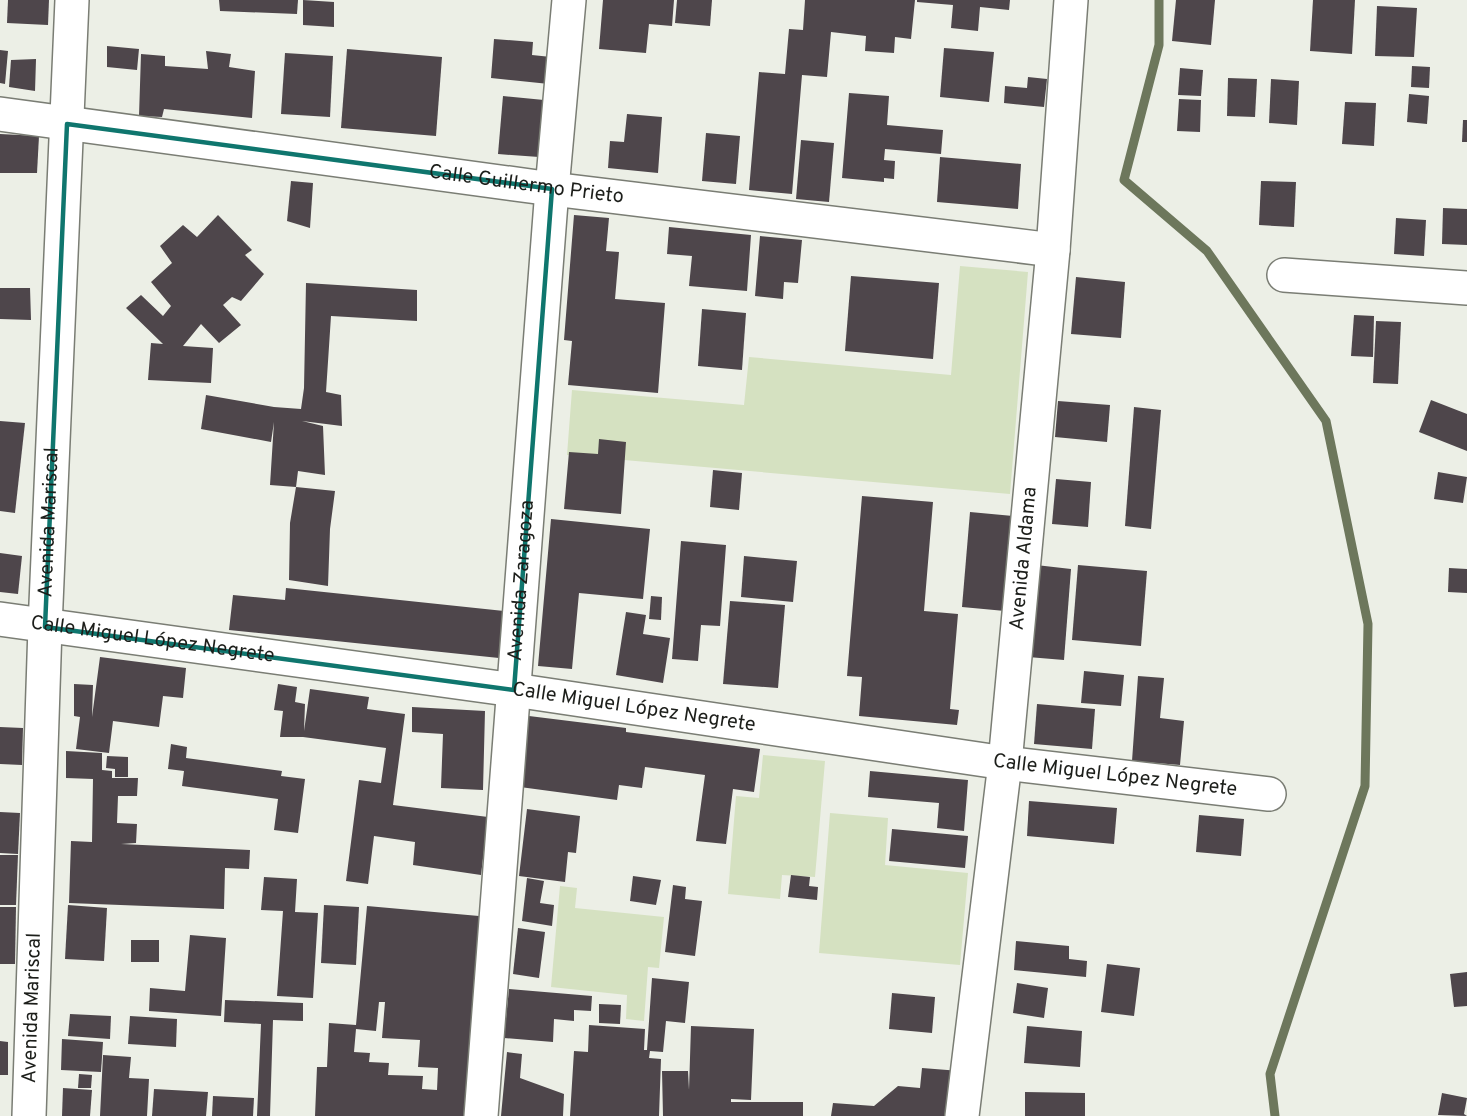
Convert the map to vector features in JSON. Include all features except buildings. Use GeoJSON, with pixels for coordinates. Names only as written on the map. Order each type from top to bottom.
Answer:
{"type":"FeatureCollection","features":[{"type":"Feature","properties":{"kind":"street","name":"Avenida Mariscal"},"geometry":{"type":"LineString","coordinates":[[29,1116],[45,627],[72,0]]}},
{"type":"Feature","properties":{"kind":"street","name":"Avenida Zaragoza"},"geometry":{"type":"LineString","coordinates":[[481,1116],[552,189],[570,0]]}},
{"type":"Feature","properties":{"kind":"street","name":"Avenida Aldama"},"geometry":{"type":"LineString","coordinates":[[962,1116],[1005,763],[1053,250],[1071,0]]}},
{"type":"Feature","properties":{"kind":"street","name":"Calle Guillermo Prieto"},"geometry":{"type":"LineString","coordinates":[[0,114],[552,189],[1053,250]]}},
{"type":"Feature","properties":{"kind":"street"},"geometry":{"type":"LineString","coordinates":[[1284,275],[1467,288]]}},
{"type":"Feature","properties":{"kind":"street","name":"Calle Miguel López Negrete"},"geometry":{"type":"LineString","coordinates":[[0,620],[514,690],[1005,763],[1269,794]]}},
{"type":"Feature","properties":{"kind":"highlighted area"},"geometry":{"type":"Polygon","coordinates":[[[67,124],[552,189],[514,690],[45,627],[67,124]]]}},
{"type":"Feature","properties":{"kind":"green space"},"geometry":{"type":"Polygon","coordinates":[[[960,266],[1028,272],[1010,494],[567,455],[572,390],[744,405],[749,357],[951,375],[960,266]]]}},
{"type":"Feature","properties":{"kind":"green space"},"geometry":{"type":"Polygon","coordinates":[[[763,755],[825,761],[815,877],[782,875],[780,899],[728,894],[736,796],[759,798],[763,755]]]}},
{"type":"Feature","properties":{"kind":"green space"},"geometry":{"type":"Polygon","coordinates":[[[830,813],[888,818],[885,865],[968,873],[960,965],[819,953],[830,813]]]}},
{"type":"Feature","properties":{"kind":"green space"},"geometry":{"type":"Polygon","coordinates":[[[560,886],[577,888],[575,908],[664,917],[659,968],[648,967],[644,1021],[626,1019],[627,995],[551,987],[560,886]]]}},
{"type":"Feature","properties":{"kind":"waterway"},"geometry":{"type":"LineString","coordinates":[[1159,0],[1159,45],[1124,180],[1207,251],[1326,421],[1368,624],[1365,786],[1270,1074],[1275,1116]]}}]}
